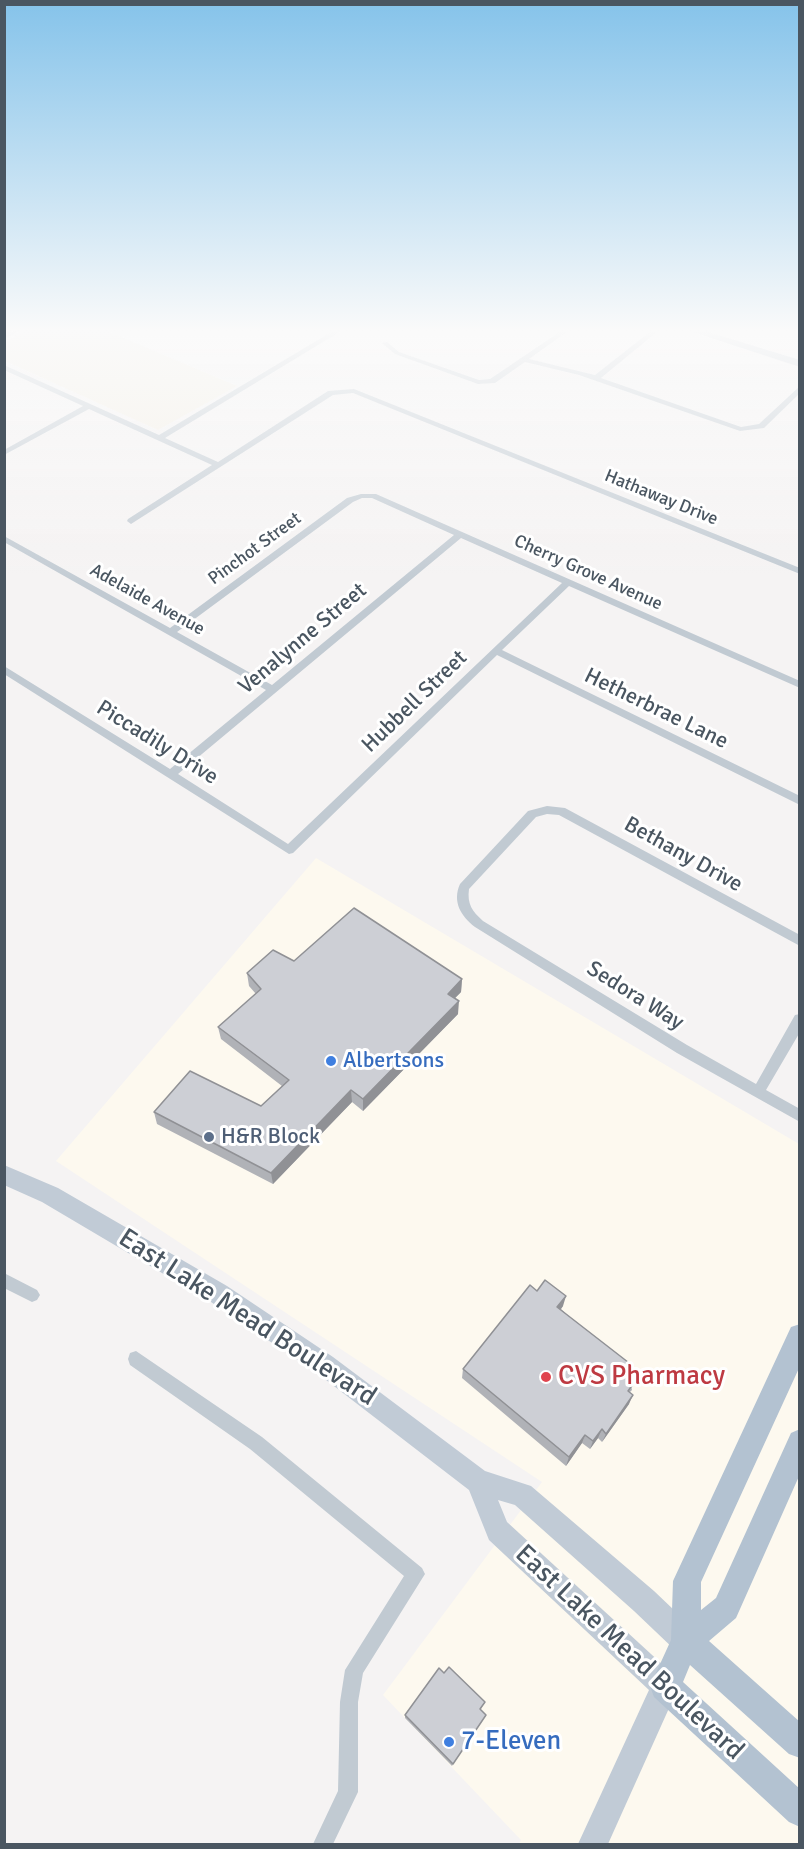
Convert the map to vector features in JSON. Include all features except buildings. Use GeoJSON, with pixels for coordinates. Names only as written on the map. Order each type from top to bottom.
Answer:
{"type":"FeatureCollection","features":[{"type":"Feature","properties":{"kind":"main road","name":"East Lake Mead Boulevard"},"geometry":{"type":"LineString","coordinates":[[4,1174],[50,1195],[219,1294],[343,1377],[478,1481],[522,1495],[644,1601],[800,1743]]}},
{"type":"Feature","properties":{"kind":"main road"},"geometry":{"type":"LineString","coordinates":[[593,1845],[686,1641],[687,1581],[799,1340]]}},
{"type":"Feature","properties":{"kind":"main road"},"geometry":{"type":"LineString","coordinates":[[686,1641],[726,1608],[800,1442]]}},
{"type":"Feature","properties":{"kind":"main road","name":"East Lake Mead Boulevard"},"geometry":{"type":"LineString","coordinates":[[478,1481],[498,1531],[800,1811]]}},
{"type":"Feature","properties":{"kind":"street"},"geometry":{"type":"LineString","coordinates":[[4,453],[69,417]]}},
{"type":"Feature","properties":{"kind":"street"},"geometry":{"type":"LineString","coordinates":[[114,417],[218,465]]}},
{"type":"Feature","properties":{"kind":"street"},"geometry":{"type":"LineString","coordinates":[[159,438],[194,417]]}},
{"type":"Feature","properties":{"kind":"street","name":"Hathaway Drive"},"geometry":{"type":"LineString","coordinates":[[218,465],[293,417]]}},
{"type":"Feature","properties":{"kind":"street","name":"Hathaway Drive"},"geometry":{"type":"LineString","coordinates":[[419,417],[800,571]]}},
{"type":"Feature","properties":{"kind":"street"},"geometry":{"type":"LineString","coordinates":[[700,417],[730,428],[752,429],[761,426],[770,417]]}},
{"type":"Feature","properties":{"kind":"street"},"geometry":{"type":"LineString","coordinates":[[131,521],[218,465]]}},
{"type":"Feature","properties":{"kind":"street","name":"Cherry Grove Avenue"},"geometry":{"type":"LineString","coordinates":[[361,496],[373,496],[800,685]]}},
{"type":"Feature","properties":{"kind":"street","name":"Pinchot Street"},"geometry":{"type":"LineString","coordinates":[[170,632],[350,501],[361,496]]}},
{"type":"Feature","properties":{"kind":"street","name":"Venalynne Street"},"geometry":{"type":"LineString","coordinates":[[171,774],[461,534]]}},
{"type":"Feature","properties":{"kind":"street","name":"Adelaide Avenue"},"geometry":{"type":"LineString","coordinates":[[4,538],[273,690]]}},
{"type":"Feature","properties":{"kind":"street","name":"Hubbell Street"},"geometry":{"type":"LineString","coordinates":[[289,850],[568,582]]}},
{"type":"Feature","properties":{"kind":"street","name":"Hetherbrae Lane"},"geometry":{"type":"LineString","coordinates":[[496,651],[800,801]]}},
{"type":"Feature","properties":{"kind":"street","name":"Piccadily Drive"},"geometry":{"type":"LineString","coordinates":[[4,669],[289,850]]}},
{"type":"Feature","properties":{"kind":"street","name":"Bethany Drive"},"geometry":{"type":"LineString","coordinates":[[461,899],[464,887],[531,813],[547,810],[561,811],[800,941]]}},
{"type":"Feature","properties":{"kind":"street","name":"Sedora Way"},"geometry":{"type":"LineString","coordinates":[[461,899],[465,913],[479,924],[682,1049],[800,1116]]}},
{"type":"Feature","properties":{"kind":"street"},"geometry":{"type":"LineString","coordinates":[[758,1092],[800,1019]]}},
{"type":"Feature","properties":{"kind":"street"},"geometry":{"type":"LineString","coordinates":[[4,1280],[32,1295]]}},
{"type":"Feature","properties":{"kind":"street"},"geometry":{"type":"LineString","coordinates":[[136,1359],[256,1443],[416,1574],[354,1670],[349,1702],[348,1792],[323,1845]]}},
{"type":"Feature","properties":{"kind":"shaded area"},"geometry":{"type":"Polygon","coordinates":[[[316,858],[799,1144],[799,1844],[519,1844],[521,1840],[383,1695],[542,1482],[56,1161],[316,858]]]}},
{"type":"Feature","properties":{"kind":"sand"},"geometry":{"type":"Polygon","coordinates":[[[130,417],[181,417],[158,430],[130,417]]]}},
{"type":"Feature","properties":{"kind":"place","name":"Albertsons"},"geometry":{"type":"Point","coordinates":[331,1061]}},
{"type":"Feature","properties":{"kind":"place","name":"H&R Block"},"geometry":{"type":"Point","coordinates":[209,1137]}},
{"type":"Feature","properties":{"kind":"place","name":"CVS Pharmacy"},"geometry":{"type":"Point","coordinates":[546,1377]}},
{"type":"Feature","properties":{"kind":"place","name":"7-Eleven"},"geometry":{"type":"Point","coordinates":[449,1742]}}]}
